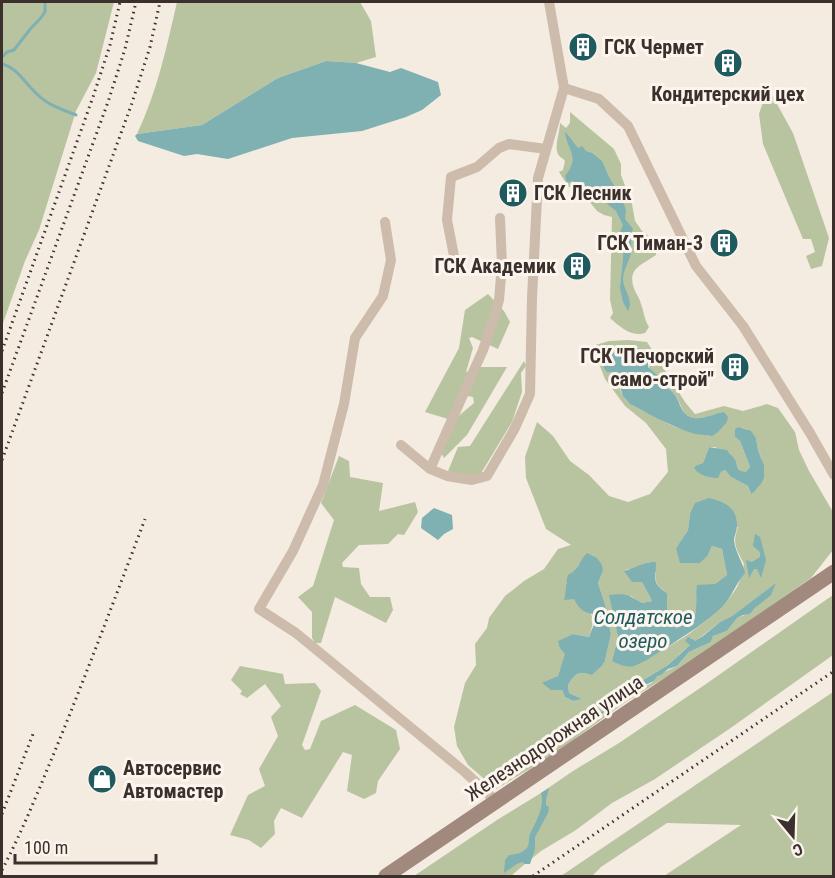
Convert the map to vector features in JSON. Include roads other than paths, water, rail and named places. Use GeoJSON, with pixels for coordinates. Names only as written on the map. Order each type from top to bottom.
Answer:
{"type":"FeatureCollection","features":[{"type":"Feature","properties":{"kind":"main road","name":"Железнодорожная улица"},"geometry":{"type":"LineString","coordinates":[[386,876],[834,572]]}},
{"type":"Feature","properties":{"kind":"street"},"geometry":{"type":"LineString","coordinates":[[400,445],[430,469],[447,476],[472,480],[487,476],[515,428],[530,394],[538,178],[564,88],[549,2]]}},
{"type":"Feature","properties":{"kind":"street"},"geometry":{"type":"LineString","coordinates":[[564,88],[599,99],[628,126],[696,266],[743,326],[834,475]]}},
{"type":"Feature","properties":{"kind":"street"},"geometry":{"type":"LineString","coordinates":[[455,261],[447,220],[451,177],[477,167],[499,148],[509,144],[546,149]]}},
{"type":"Feature","properties":{"kind":"street"},"geometry":{"type":"LineString","coordinates":[[430,469],[492,327],[501,282],[500,218]]}},
{"type":"Feature","properties":{"kind":"street"},"geometry":{"type":"LineString","coordinates":[[386,222],[391,260],[383,296],[355,338],[344,404],[323,485],[293,551],[259,609],[296,633],[466,773],[497,802]]}},
{"type":"Feature","properties":{"kind":"water"},"geometry":{"type":"Polygon","coordinates":[[[326,61],[356,63],[390,72],[401,68],[438,82],[441,95],[422,110],[362,131],[292,138],[228,159],[197,154],[184,156],[138,141],[135,136],[202,125],[278,78],[326,61]]]}},
{"type":"Feature","properties":{"kind":"water"},"geometry":{"type":"Polygon","coordinates":[[[565,132],[577,147],[582,146],[602,161],[622,199],[626,210],[625,219],[633,229],[631,253],[623,280],[630,303],[628,311],[620,288],[624,235],[620,232],[623,225],[616,211],[586,187],[572,181],[567,183],[565,176],[573,158],[565,132]]]}},
{"type":"Feature","properties":{"kind":"water"},"geometry":{"type":"Polygon","coordinates":[[[633,347],[647,353],[648,367],[657,375],[657,381],[673,393],[688,416],[703,418],[724,412],[728,417],[727,422],[712,436],[695,434],[658,419],[630,404],[623,396],[615,372],[607,372],[604,368],[603,359],[612,353],[633,347]]]}},
{"type":"Feature","properties":{"kind":"water"},"geometry":{"type":"Polygon","coordinates":[[[739,427],[751,431],[756,438],[764,465],[764,478],[751,494],[748,486],[731,477],[725,470],[718,478],[715,478],[701,474],[694,468],[703,463],[709,447],[727,450],[735,459],[738,468],[746,472],[750,467],[740,441],[735,437],[735,429],[739,427]]]}},
{"type":"Feature","properties":{"kind":"water","name":"Солдатское озеро"},"geometry":{"type":"Polygon","coordinates":[[[709,498],[729,506],[735,514],[737,526],[735,544],[745,573],[729,599],[716,613],[666,648],[634,666],[612,661],[618,637],[609,595],[626,595],[642,603],[652,601],[642,582],[632,582],[624,571],[656,562],[656,584],[667,593],[668,623],[677,628],[694,619],[697,585],[715,584],[727,575],[722,549],[712,546],[708,555],[700,563],[680,563],[676,548],[688,530],[690,514],[695,503],[709,498]]]}},
{"type":"Feature","properties":{"kind":"water"},"geometry":{"type":"Polygon","coordinates":[[[434,508],[452,515],[453,529],[438,540],[421,528],[422,518],[434,508]]]}},
{"type":"Feature","properties":{"kind":"water"},"geometry":{"type":"Polygon","coordinates":[[[755,534],[760,537],[766,560],[761,578],[757,569],[754,569],[749,578],[746,560],[752,562],[760,557],[760,552],[753,546],[755,534]]]}},
{"type":"Feature","properties":{"kind":"water"},"geometry":{"type":"Polygon","coordinates":[[[587,553],[597,558],[602,565],[603,571],[598,583],[611,634],[602,666],[592,675],[578,674],[568,685],[569,693],[582,699],[573,701],[565,697],[562,690],[551,690],[542,683],[558,676],[565,654],[558,641],[573,634],[589,637],[594,624],[592,614],[581,609],[574,599],[564,600],[568,575],[575,570],[587,553]]]}},
{"type":"Feature","properties":{"kind":"water"},"geometry":{"type":"Polygon","coordinates":[[[776,583],[771,595],[752,612],[737,618],[727,631],[713,636],[711,642],[689,652],[677,666],[657,676],[654,681],[636,689],[626,699],[609,708],[596,719],[567,734],[554,750],[545,756],[542,755],[543,750],[575,725],[598,715],[622,693],[668,665],[690,645],[685,641],[688,637],[695,641],[776,583]]]}},
{"type":"Feature","properties":{"kind":"water"},"geometry":{"type":"Polygon","coordinates":[[[549,788],[546,800],[546,805],[549,807],[548,813],[535,837],[535,849],[530,864],[522,862],[504,873],[505,860],[509,855],[527,848],[530,834],[541,809],[541,793],[549,788]]]}},
{"type":"Feature","properties":{"kind":"waterway"},"geometry":{"type":"LineString","coordinates":[[2,57],[14,50],[40,19],[45,12],[45,2]]}},
{"type":"Feature","properties":{"kind":"waterway"},"geometry":{"type":"LineString","coordinates":[[2,64],[17,73],[46,102],[76,115]]}},
{"type":"Feature","properties":{"kind":"railway"},"geometry":{"type":"LineString","coordinates":[[2,351],[93,97],[110,45],[120,2]]}},
{"type":"Feature","properties":{"kind":"railway"},"geometry":{"type":"LineString","coordinates":[[2,393],[108,102],[125,49],[136,2]]}},
{"type":"Feature","properties":{"kind":"railway"},"geometry":{"type":"LineString","coordinates":[[2,460],[132,103],[150,47],[160,2]]}},
{"type":"Feature","properties":{"kind":"railway"},"geometry":{"type":"LineString","coordinates":[[2,870],[59,741],[145,519]]}},
{"type":"Feature","properties":{"kind":"railway"},"geometry":{"type":"LineString","coordinates":[[533,876],[834,671]]}},
{"type":"Feature","properties":{"kind":"railway"},"geometry":{"type":"LineString","coordinates":[[2,814],[33,734]]}},
{"type":"Feature","properties":{"kind":"place","name":"ГСК Чермет"},"geometry":{"type":"Point","coordinates":[583,47]}},
{"type":"Feature","properties":{"kind":"place","name":"Кондитерский цех"},"geometry":{"type":"Point","coordinates":[728,63]}},
{"type":"Feature","properties":{"kind":"place","name":"ГСК Лесник"},"geometry":{"type":"Point","coordinates":[513,193]}},
{"type":"Feature","properties":{"kind":"place","name":"ГСК Тиман-3"},"geometry":{"type":"Point","coordinates":[724,243]}},
{"type":"Feature","properties":{"kind":"place","name":"ГСК Академик"},"geometry":{"type":"Point","coordinates":[577,266]}},
{"type":"Feature","properties":{"kind":"place","name":"ГСК \"Печорский само-строй\""},"geometry":{"type":"Point","coordinates":[735,367]}},
{"type":"Feature","properties":{"kind":"place","name":"Автосервис Автомастер"},"geometry":{"type":"Point","coordinates":[102,779]}}]}
